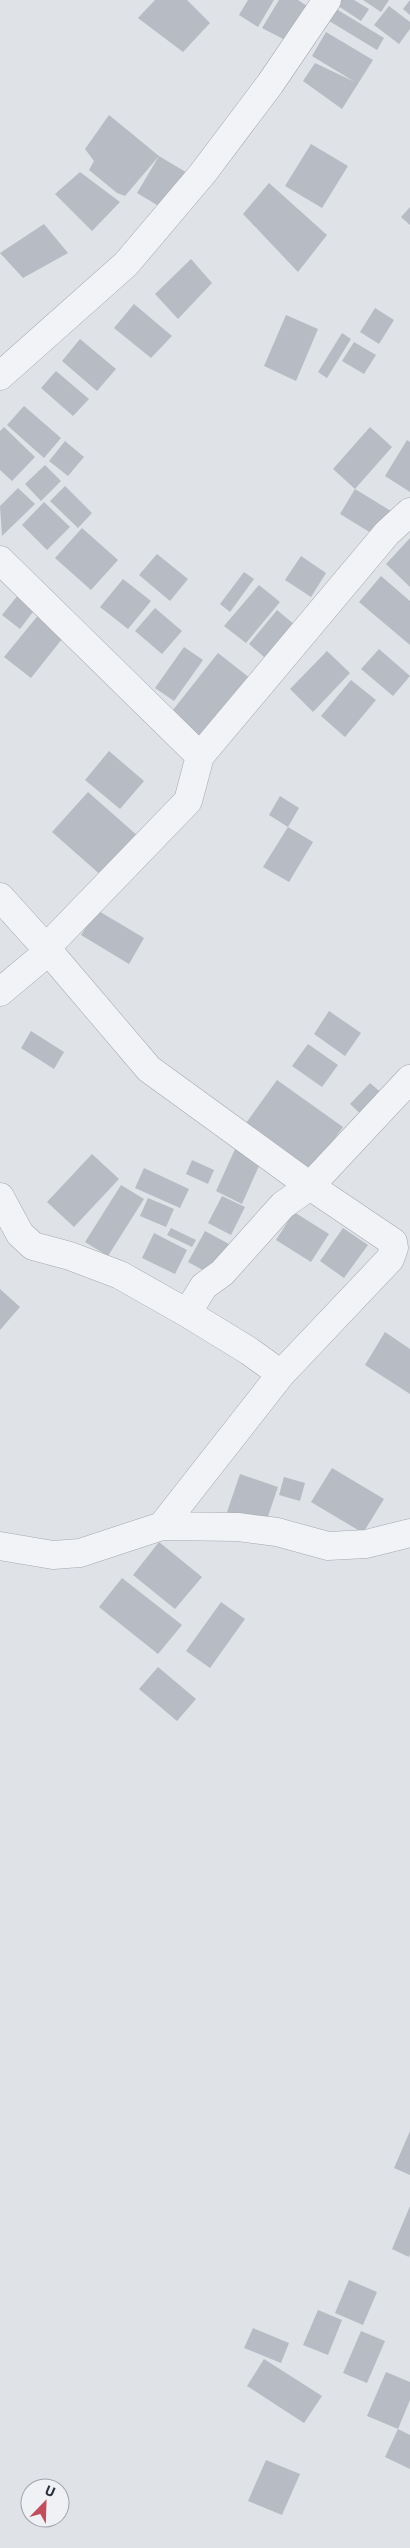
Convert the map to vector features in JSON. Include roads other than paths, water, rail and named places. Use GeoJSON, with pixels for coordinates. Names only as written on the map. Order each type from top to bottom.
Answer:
{"type":"FeatureCollection","features":[{"type":"Feature","properties":{"kind":"street"},"geometry":{"type":"LineString","coordinates":[[0,376],[132,257],[203,173],[270,84],[327,0]]}},
{"type":"Feature","properties":{"kind":"street"},"geometry":{"type":"LineString","coordinates":[[0,992],[47,949],[188,801],[200,756],[381,540],[410,512]]}},
{"type":"Feature","properties":{"kind":"street"},"geometry":{"type":"LineString","coordinates":[[0,560],[200,756]]}},
{"type":"Feature","properties":{"kind":"street"},"geometry":{"type":"LineString","coordinates":[[0,897],[149,1069],[310,1186],[387,1236],[393,1242],[394,1248],[390,1259],[281,1374],[162,1526]]}},
{"type":"Feature","properties":{"kind":"street"},"geometry":{"type":"LineString","coordinates":[[187,1313],[204,1286],[222,1273],[283,1205],[310,1186],[410,1079]]}},
{"type":"Feature","properties":{"kind":"street"},"geometry":{"type":"LineString","coordinates":[[0,1197],[20,1234],[34,1246],[70,1256],[120,1275],[250,1350],[281,1374]]}},
{"type":"Feature","properties":{"kind":"street"},"geometry":{"type":"LineString","coordinates":[[0,1546],[53,1555],[80,1553],[162,1526],[238,1527],[277,1532],[328,1546],[366,1544],[410,1533]]}}]}
